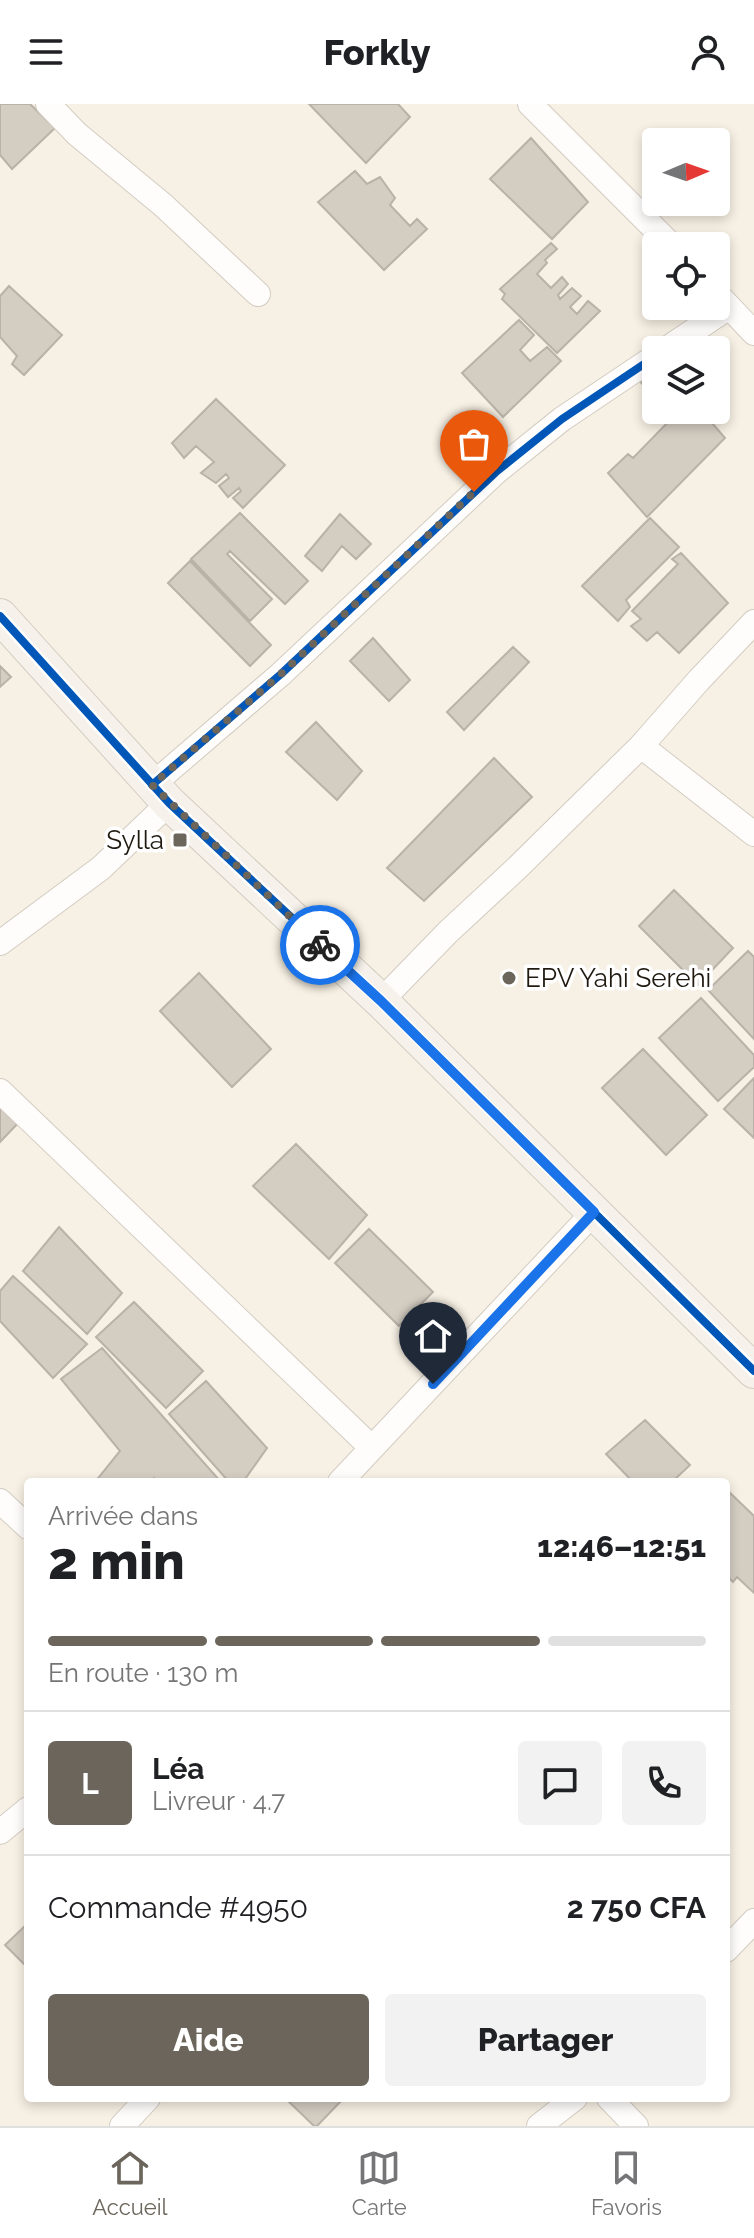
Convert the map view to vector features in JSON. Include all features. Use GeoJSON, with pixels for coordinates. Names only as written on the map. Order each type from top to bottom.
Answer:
{"type":"FeatureCollection","features":[{"type":"Feature","properties":{"kind":"street"},"geometry":{"type":"LineString","coordinates":[[48,104],[77,134],[163,205],[258,294]]}},
{"type":"Feature","properties":{"kind":"street"},"geometry":{"type":"LineString","coordinates":[[530,104],[658,232]]}},
{"type":"Feature","properties":{"kind":"street"},"geometry":{"type":"LineString","coordinates":[[730,307],[754,333]]}},
{"type":"Feature","properties":{"kind":"street"},"geometry":{"type":"LineString","coordinates":[[681,336],[700,320]]}},
{"type":"Feature","properties":{"kind":"street"},"geometry":{"type":"LineString","coordinates":[[0,943],[101,868],[160,794],[281,674],[496,472],[562,419],[642,365]]}},
{"type":"Feature","properties":{"kind":"street"},"geometry":{"type":"LineString","coordinates":[[0,616],[160,794],[381,1001],[754,1371]]}},
{"type":"Feature","properties":{"kind":"street"},"geometry":{"type":"LineString","coordinates":[[381,1001],[641,746],[754,622]]}},
{"type":"Feature","properties":{"kind":"street"},"geometry":{"type":"LineString","coordinates":[[641,746],[754,834]]}},
{"type":"Feature","properties":{"kind":"street"},"geometry":{"type":"LineString","coordinates":[[0,1091],[372,1448]]}},
{"type":"Feature","properties":{"kind":"street"},"geometry":{"type":"LineString","coordinates":[[344,1478],[594,1212]]}},
{"type":"Feature","properties":{"kind":"street"},"geometry":{"type":"LineString","coordinates":[[0,1501],[24,1523]]}},
{"type":"Feature","properties":{"kind":"street"},"geometry":{"type":"LineString","coordinates":[[0,1832],[24,1812]]}},
{"type":"Feature","properties":{"kind":"street"},"geometry":{"type":"LineString","coordinates":[[730,1946],[754,1921]]}},
{"type":"Feature","properties":{"kind":"street"},"geometry":{"type":"LineString","coordinates":[[122,2126],[144,2102]]}},
{"type":"Feature","properties":{"kind":"street"},"geometry":{"type":"LineString","coordinates":[[539,2126],[570,2102]]}},
{"type":"Feature","properties":{"kind":"street"},"geometry":{"type":"LineString","coordinates":[[613,2102],[636,2126]]}},
{"type":"Feature","properties":{"kind":"building"},"geometry":{"type":"Polygon","coordinates":[[[0,104],[30,104],[55,128],[12,169],[0,155],[0,104]]]}},
{"type":"Feature","properties":{"kind":"building"},"geometry":{"type":"Polygon","coordinates":[[[309,104],[398,104],[410,117],[366,163],[309,104]]]}},
{"type":"Feature","properties":{"kind":"building"},"geometry":{"type":"Polygon","coordinates":[[[531,138],[588,202],[552,239],[490,179],[531,138]]]}},
{"type":"Feature","properties":{"kind":"building"},"geometry":{"type":"Polygon","coordinates":[[[355,171],[367,184],[380,177],[395,198],[390,205],[410,226],[417,219],[427,229],[384,270],[318,202],[355,171]]]}},
{"type":"Feature","properties":{"kind":"building"},"geometry":{"type":"Polygon","coordinates":[[[551,243],[557,249],[545,260],[547,263],[537,274],[551,288],[562,277],[568,284],[558,295],[560,299],[572,288],[581,296],[570,307],[577,314],[588,301],[600,311],[557,353],[502,299],[505,294],[500,289],[551,243]]]}},
{"type":"Feature","properties":{"kind":"building"},"geometry":{"type":"Polygon","coordinates":[[[9,286],[62,335],[24,375],[12,364],[17,356],[0,337],[0,296],[9,286]]]}},
{"type":"Feature","properties":{"kind":"building"},"geometry":{"type":"Polygon","coordinates":[[[519,320],[534,335],[520,350],[530,361],[547,347],[561,361],[503,417],[462,373],[519,320]]]}},
{"type":"Feature","properties":{"kind":"building"},"geometry":{"type":"Polygon","coordinates":[[[642,371],[642,384],[635,376],[642,371]]]}},
{"type":"Feature","properties":{"kind":"building"},"geometry":{"type":"Polygon","coordinates":[[[216,399],[285,465],[243,508],[233,498],[241,491],[239,488],[228,497],[219,486],[229,478],[226,474],[216,483],[201,473],[214,462],[196,446],[184,458],[172,443],[216,399]]]}},
{"type":"Feature","properties":{"kind":"building"},"geometry":{"type":"Polygon","coordinates":[[[666,424],[713,424],[725,438],[647,517],[608,473],[628,454],[633,458],[666,424]]]}},
{"type":"Feature","properties":{"kind":"building"},"geometry":{"type":"Polygon","coordinates":[[[240,513],[308,581],[285,604],[230,551],[227,554],[272,599],[250,621],[191,559],[240,513]]]}},
{"type":"Feature","properties":{"kind":"building"},"geometry":{"type":"Polygon","coordinates":[[[340,514],[371,544],[356,559],[342,546],[322,571],[305,556],[340,514]]]}},
{"type":"Feature","properties":{"kind":"building"},"geometry":{"type":"Polygon","coordinates":[[[650,518],[679,547],[626,600],[630,607],[618,621],[582,586],[650,518]]]}},
{"type":"Feature","properties":{"kind":"building"},"geometry":{"type":"Polygon","coordinates":[[[681,553],[728,603],[679,653],[657,632],[647,641],[631,626],[641,619],[632,611],[678,564],[672,559],[681,553]]]}},
{"type":"Feature","properties":{"kind":"building"},"geometry":{"type":"Polygon","coordinates":[[[190,561],[271,645],[250,666],[168,583],[190,561]]]}},
{"type":"Feature","properties":{"kind":"building"},"geometry":{"type":"Polygon","coordinates":[[[373,638],[410,680],[389,701],[350,661],[373,638]]]}},
{"type":"Feature","properties":{"kind":"building"},"geometry":{"type":"Polygon","coordinates":[[[513,647],[529,662],[464,730],[447,712],[513,647]]]}},
{"type":"Feature","properties":{"kind":"building"},"geometry":{"type":"Polygon","coordinates":[[[0,666],[11,677],[0,687],[0,666]]]}},
{"type":"Feature","properties":{"kind":"building"},"geometry":{"type":"Polygon","coordinates":[[[316,722],[362,771],[337,800],[286,752],[316,722]]]}},
{"type":"Feature","properties":{"kind":"building"},"geometry":{"type":"Polygon","coordinates":[[[494,758],[532,797],[424,901],[387,868],[494,758]]]}},
{"type":"Feature","properties":{"kind":"building"},"geometry":{"type":"Polygon","coordinates":[[[674,890],[733,948],[698,985],[639,926],[674,890]]]}},
{"type":"Feature","properties":{"kind":"building"},"geometry":{"type":"Polygon","coordinates":[[[748,951],[754,957],[754,1039],[708,990],[748,951]]]}},
{"type":"Feature","properties":{"kind":"building"},"geometry":{"type":"Polygon","coordinates":[[[199,973],[271,1049],[232,1087],[160,1011],[199,973]]]}},
{"type":"Feature","properties":{"kind":"building"},"geometry":{"type":"Polygon","coordinates":[[[701,998],[754,1055],[754,1067],[718,1101],[659,1038],[701,998]]]}},
{"type":"Feature","properties":{"kind":"building"},"geometry":{"type":"Polygon","coordinates":[[[643,1049],[707,1115],[666,1155],[602,1088],[643,1049]]]}},
{"type":"Feature","properties":{"kind":"building"},"geometry":{"type":"Polygon","coordinates":[[[754,1078],[754,1138],[724,1109],[754,1078]]]}},
{"type":"Feature","properties":{"kind":"building"},"geometry":{"type":"Polygon","coordinates":[[[0,1095],[23,1118],[0,1142],[0,1095]]]}},
{"type":"Feature","properties":{"kind":"building"},"geometry":{"type":"Polygon","coordinates":[[[296,1144],[367,1215],[329,1259],[253,1186],[296,1144]]]}},
{"type":"Feature","properties":{"kind":"building"},"geometry":{"type":"Polygon","coordinates":[[[59,1227],[122,1293],[87,1334],[23,1271],[59,1227]]]}},
{"type":"Feature","properties":{"kind":"building"},"geometry":{"type":"Polygon","coordinates":[[[369,1229],[433,1292],[399,1326],[335,1263],[369,1229]]]}},
{"type":"Feature","properties":{"kind":"building"},"geometry":{"type":"Polygon","coordinates":[[[13,1276],[87,1344],[53,1378],[0,1321],[0,1291],[13,1276]]]}},
{"type":"Feature","properties":{"kind":"building"},"geometry":{"type":"Polygon","coordinates":[[[134,1302],[203,1371],[166,1408],[96,1337],[134,1302]]]}},
{"type":"Feature","properties":{"kind":"building"},"geometry":{"type":"Polygon","coordinates":[[[102,1348],[217,1478],[98,1478],[120,1451],[61,1379],[102,1348]]]}},
{"type":"Feature","properties":{"kind":"building"},"geometry":{"type":"Polygon","coordinates":[[[206,1381],[267,1448],[246,1478],[225,1478],[169,1414],[206,1381]]]}},
{"type":"Feature","properties":{"kind":"building"},"geometry":{"type":"Polygon","coordinates":[[[645,1420],[690,1465],[676,1478],[629,1478],[606,1454],[645,1420]]]}},
{"type":"Feature","properties":{"kind":"building"},"geometry":{"type":"Polygon","coordinates":[[[730,1493],[754,1516],[754,1593],[737,1577],[733,1582],[730,1579],[730,1493]]]}},
{"type":"Feature","properties":{"kind":"building"},"geometry":{"type":"Polygon","coordinates":[[[24,1927],[24,1964],[5,1945],[24,1927]]]}},
{"type":"Feature","properties":{"kind":"building"},"geometry":{"type":"Polygon","coordinates":[[[289,2102],[340,2102],[317,2126],[289,2102]]]}},
{"type":"Feature","properties":{"kind":"cycle path"},"geometry":{"type":"LineString","coordinates":[[152,785],[281,674],[496,472],[562,419],[642,365]]}},
{"type":"Feature","properties":{"kind":"cycle path"},"geometry":{"type":"LineString","coordinates":[[0,616],[169,803],[381,1001],[754,1371]]}},
{"type":"Feature","properties":{"kind":"way so far"},"geometry":{"type":"LineString","coordinates":[[320,945],[152,785],[281,674],[474,492]]}},
{"type":"Feature","properties":{"kind":"place","name":"Sylla"},"geometry":{"type":"Point","coordinates":[180,840]}},
{"type":"Feature","properties":{"kind":"place","name":"EPV Yahi Serehi"},"geometry":{"type":"Point","coordinates":[509,978]}},
{"type":"Feature","properties":{"kind":"route"},"geometry":{"type":"LineString","coordinates":[[320,945],[381,1001],[594,1212],[433,1384]]}}]}
